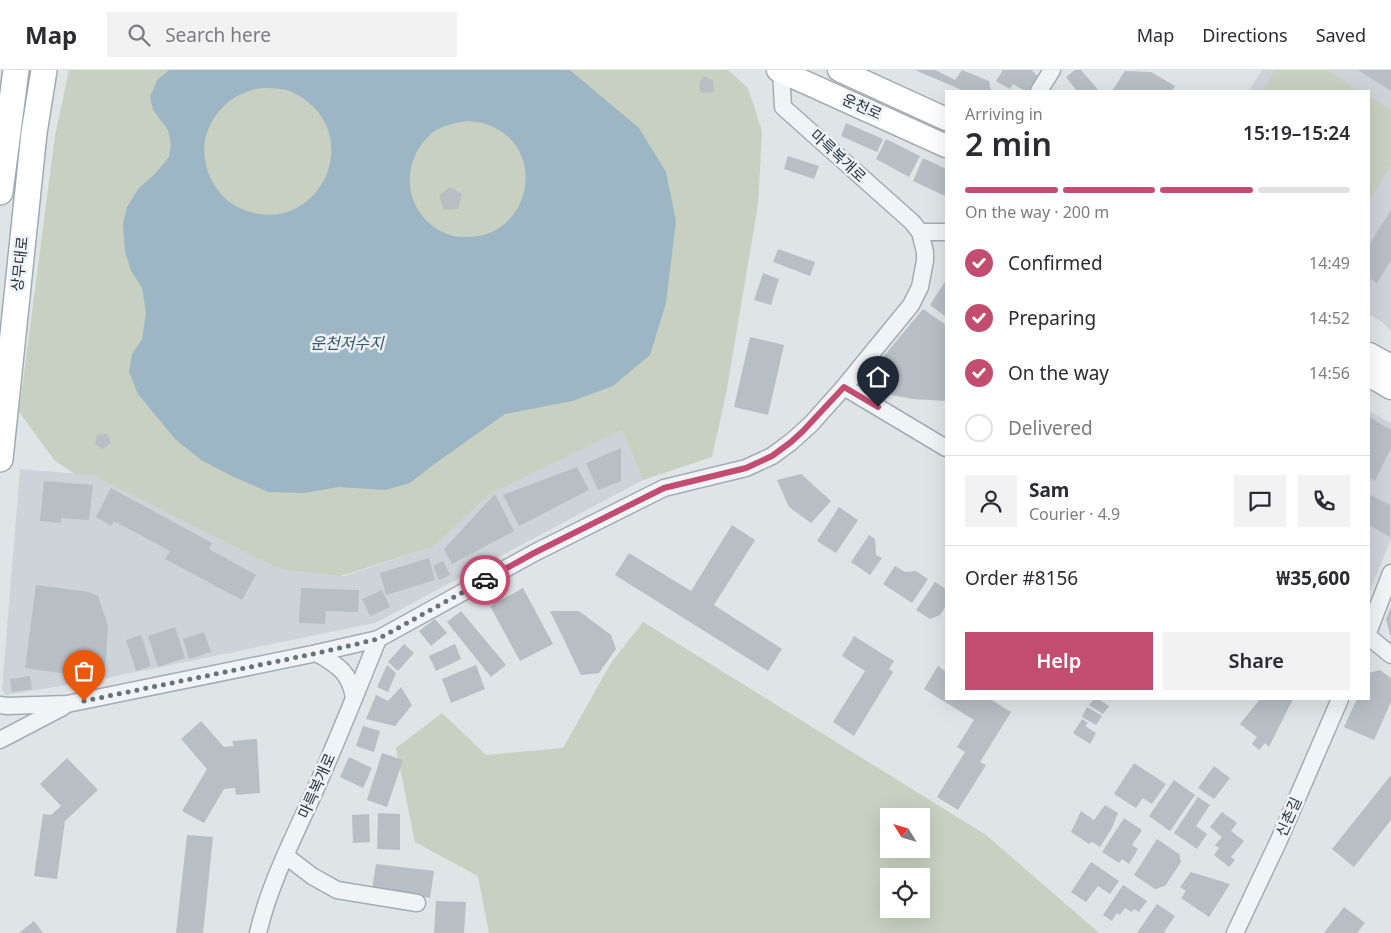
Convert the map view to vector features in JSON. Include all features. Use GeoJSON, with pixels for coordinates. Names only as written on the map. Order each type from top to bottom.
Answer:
{"type":"FeatureCollection","features":[{"type":"Feature","properties":{"kind":"main road"},"geometry":{"type":"LineString","coordinates":[[0,192],[16,70]]}},
{"type":"Feature","properties":{"kind":"main road","name":"상무대로"},"geometry":{"type":"LineString","coordinates":[[0,459],[34,133],[44,70]]}},
{"type":"Feature","properties":{"kind":"street","name":"운천로"},"geometry":{"type":"LineString","coordinates":[[780,70],[945,146]]}},
{"type":"Feature","properties":{"kind":"street","name":"마륵복개로"},"geometry":{"type":"LineString","coordinates":[[0,705],[67,704],[378,639],[534,553],[664,488],[746,468],[772,456],[791,442],[844,387],[911,305],[920,286],[926,261],[926,252],[920,232],[912,222],[783,107],[780,70]]}},
{"type":"Feature","properties":{"kind":"street"},"geometry":{"type":"LineString","coordinates":[[1040,90],[1049,71]]}},
{"type":"Feature","properties":{"kind":"street","name":"운천로"},"geometry":{"type":"LineString","coordinates":[[849,73],[945,119]]}},
{"type":"Feature","properties":{"kind":"street"},"geometry":{"type":"LineString","coordinates":[[920,232],[945,232]]}},
{"type":"Feature","properties":{"kind":"street"},"geometry":{"type":"LineString","coordinates":[[1370,355],[1391,366]]}},
{"type":"Feature","properties":{"kind":"street"},"geometry":{"type":"LineString","coordinates":[[1370,377],[1391,388]]}},
{"type":"Feature","properties":{"kind":"street"},"geometry":{"type":"LineString","coordinates":[[844,387],[945,447]]}},
{"type":"Feature","properties":{"kind":"street"},"geometry":{"type":"LineString","coordinates":[[1370,627],[1391,573]]}},
{"type":"Feature","properties":{"kind":"street"},"geometry":{"type":"LineString","coordinates":[[1370,638],[1391,656]]}},
{"type":"Feature","properties":{"kind":"street","name":"마륵복개로"},"geometry":{"type":"LineString","coordinates":[[258,933],[272,885],[325,768],[378,639]]}},
{"type":"Feature","properties":{"kind":"street"},"geometry":{"type":"LineString","coordinates":[[318,653],[342,670],[351,684],[354,698]]}},
{"type":"Feature","properties":{"kind":"street","name":"신촌길"},"geometry":{"type":"LineString","coordinates":[[1235,933],[1279,840],[1340,700]]}},
{"type":"Feature","properties":{"kind":"street","name":"마륵복개로"},"geometry":{"type":"LineString","coordinates":[[0,740],[67,704]]}},
{"type":"Feature","properties":{"kind":"street"},"geometry":{"type":"LineString","coordinates":[[286,856],[312,876],[337,890],[417,903]]}},
{"type":"Feature","properties":{"kind":"shaded area"},"geometry":{"type":"Polygon","coordinates":[[[1262,70],[1391,70],[1391,331],[1382,322],[1370,315],[1370,90],[1250,90],[1262,70]]]}},
{"type":"Feature","properties":{"kind":"shaded area"},"geometry":{"type":"Polygon","coordinates":[[[1370,412],[1391,423],[1391,539],[1370,591],[1370,412]]]}},
{"type":"Feature","properties":{"kind":"shaded area"},"geometry":{"type":"Polygon","coordinates":[[[622,430],[643,480],[375,623],[97,680],[6,695],[2,690],[20,469],[92,475],[278,569],[344,576],[433,547],[491,491],[622,430]]]}},
{"type":"Feature","properties":{"kind":"green space"},"geometry":{"type":"Polygon","coordinates":[[[69,70],[728,70],[748,88],[762,131],[758,205],[726,394],[712,457],[643,480],[622,430],[489,494],[433,547],[340,576],[278,569],[92,475],[75,474],[55,461],[19,412],[55,136],[69,70]]]}},
{"type":"Feature","properties":{"kind":"green space"},"geometry":{"type":"Polygon","coordinates":[[[1275,70],[1326,70],[1358,90],[1263,90],[1275,70]]]}},
{"type":"Feature","properties":{"kind":"green space"},"geometry":{"type":"Polygon","coordinates":[[[1370,97],[1391,110],[1391,165],[1370,199],[1370,97]]]}},
{"type":"Feature","properties":{"kind":"green space"},"geometry":{"type":"Polygon","coordinates":[[[643,622],[986,835],[1099,933],[489,933],[478,876],[415,842],[396,748],[442,713],[486,755],[563,748],[611,663],[643,622]]]}},
{"type":"Feature","properties":{"kind":"water","name":"운천저수지"},"geometry":{"type":"Polygon","coordinates":[[[169,70],[570,70],[639,128],[666,172],[676,221],[666,303],[650,355],[613,386],[572,401],[505,414],[410,483],[385,490],[339,487],[304,493],[268,492],[201,460],[175,439],[138,394],[129,372],[132,354],[142,339],[146,312],[142,288],[131,271],[125,251],[123,224],[127,207],[139,188],[155,174],[169,157],[171,144],[168,130],[153,110],[150,97],[157,80],[169,70]],[[276,88],[248,91],[226,104],[219,111],[208,130],[205,140],[205,160],[213,183],[232,204],[254,213],[277,214],[297,208],[313,196],[324,179],[331,160],[330,139],[323,119],[308,102],[288,91],[276,88]],[[468,121],[440,128],[432,133],[417,151],[410,172],[411,194],[421,214],[434,227],[457,237],[486,234],[504,224],[517,209],[524,190],[525,170],[519,152],[506,135],[486,124],[468,121]]]}},
{"type":"Feature","properties":{"kind":"building"},"geometry":{"type":"Polygon","coordinates":[[[915,70],[935,70],[955,80],[962,70],[989,81],[991,90],[962,90],[915,70]]]}},
{"type":"Feature","properties":{"kind":"building"},"geometry":{"type":"Polygon","coordinates":[[[1003,70],[1032,70],[1038,77],[1029,90],[1023,90],[1013,84],[1010,89],[996,81],[1003,70]]]}},
{"type":"Feature","properties":{"kind":"building"},"geometry":{"type":"Polygon","coordinates":[[[1075,70],[1081,70],[1098,90],[1076,90],[1066,77],[1075,70]]]}},
{"type":"Feature","properties":{"kind":"building"},"geometry":{"type":"Polygon","coordinates":[[[1358,70],[1391,70],[1391,91],[1358,70]]]}},
{"type":"Feature","properties":{"kind":"building"},"geometry":{"type":"Polygon","coordinates":[[[1125,71],[1151,72],[1175,86],[1173,90],[1113,90],[1125,71]]]}},
{"type":"Feature","properties":{"kind":"building"},"geometry":{"type":"Polygon","coordinates":[[[704,76],[713,81],[714,92],[701,93],[699,83],[704,76]]]}},
{"type":"Feature","properties":{"kind":"building"},"geometry":{"type":"Polygon","coordinates":[[[846,123],[883,139],[877,152],[841,136],[846,123]]]}},
{"type":"Feature","properties":{"kind":"building"},"geometry":{"type":"Polygon","coordinates":[[[886,139],[920,156],[909,177],[876,159],[886,139]]]}},
{"type":"Feature","properties":{"kind":"building"},"geometry":{"type":"Polygon","coordinates":[[[788,156],[819,166],[814,179],[784,169],[788,156]]]}},
{"type":"Feature","properties":{"kind":"building"},"geometry":{"type":"Polygon","coordinates":[[[923,158],[945,169],[945,196],[913,181],[923,158]]]}},
{"type":"Feature","properties":{"kind":"building"},"geometry":{"type":"Polygon","coordinates":[[[450,187],[462,194],[458,209],[444,210],[439,196],[450,187]]]}},
{"type":"Feature","properties":{"kind":"building"},"geometry":{"type":"Polygon","coordinates":[[[1391,210],[1391,260],[1377,283],[1370,279],[1370,243],[1391,210]]]}},
{"type":"Feature","properties":{"kind":"building"},"geometry":{"type":"Polygon","coordinates":[[[778,249],[815,262],[810,276],[773,262],[778,249]]]}},
{"type":"Feature","properties":{"kind":"building"},"geometry":{"type":"Polygon","coordinates":[[[763,273],[779,279],[771,305],[754,300],[763,273]]]}},
{"type":"Feature","properties":{"kind":"building"},"geometry":{"type":"Polygon","coordinates":[[[945,282],[945,316],[930,305],[945,282]]]}},
{"type":"Feature","properties":{"kind":"building"},"geometry":{"type":"Polygon","coordinates":[[[923,309],[945,324],[945,401],[912,399],[881,393],[863,381],[923,309]]]}},
{"type":"Feature","properties":{"kind":"building"},"geometry":{"type":"Polygon","coordinates":[[[750,337],[784,345],[768,415],[734,407],[750,337]]]}},
{"type":"Feature","properties":{"kind":"building"},"geometry":{"type":"Polygon","coordinates":[[[1370,418],[1391,430],[1391,448],[1375,481],[1370,478],[1370,418]]]}},
{"type":"Feature","properties":{"kind":"building"},"geometry":{"type":"Polygon","coordinates":[[[107,434],[111,443],[103,449],[95,444],[97,435],[107,434]]]}},
{"type":"Feature","properties":{"kind":"building"},"geometry":{"type":"Polygon","coordinates":[[[621,448],[621,481],[598,490],[586,463],[621,448]]]}},
{"type":"Feature","properties":{"kind":"building"},"geometry":{"type":"Polygon","coordinates":[[[577,467],[589,490],[519,526],[503,495],[577,467]]]}},
{"type":"Feature","properties":{"kind":"building"},"geometry":{"type":"Polygon","coordinates":[[[801,474],[831,501],[811,523],[789,507],[777,480],[801,474]]]}},
{"type":"Feature","properties":{"kind":"building"},"geometry":{"type":"Polygon","coordinates":[[[44,481],[93,485],[89,520],[61,518],[61,523],[40,521],[44,481]]]}},
{"type":"Feature","properties":{"kind":"building"},"geometry":{"type":"Polygon","coordinates":[[[111,488],[212,543],[209,549],[256,575],[242,600],[165,559],[170,551],[114,521],[111,526],[96,517],[111,488]]]}},
{"type":"Feature","properties":{"kind":"building"},"geometry":{"type":"Polygon","coordinates":[[[495,494],[514,531],[452,564],[444,549],[495,494]]]}},
{"type":"Feature","properties":{"kind":"building"},"geometry":{"type":"Polygon","coordinates":[[[1371,495],[1390,505],[1390,537],[1370,526],[1371,495]]]}},
{"type":"Feature","properties":{"kind":"building"},"geometry":{"type":"Polygon","coordinates":[[[839,507],[858,520],[836,553],[817,541],[839,507]]]}},
{"type":"Feature","properties":{"kind":"building"},"geometry":{"type":"Polygon","coordinates":[[[732,525],[755,540],[714,605],[782,649],[768,671],[615,575],[629,553],[691,591],[732,525]]]}},
{"type":"Feature","properties":{"kind":"building"},"geometry":{"type":"Polygon","coordinates":[[[869,535],[875,539],[876,555],[882,558],[870,575],[851,562],[869,535]]]}},
{"type":"Feature","properties":{"kind":"building"},"geometry":{"type":"Polygon","coordinates":[[[429,558],[435,580],[386,595],[380,573],[429,558]]]}},
{"type":"Feature","properties":{"kind":"building"},"geometry":{"type":"Polygon","coordinates":[[[443,561],[450,575],[439,580],[433,566],[443,561]]]}},
{"type":"Feature","properties":{"kind":"building"},"geometry":{"type":"Polygon","coordinates":[[[895,566],[905,572],[916,571],[928,579],[912,603],[883,584],[895,566]]]}},
{"type":"Feature","properties":{"kind":"building"},"geometry":{"type":"Polygon","coordinates":[[[935,582],[945,588],[945,608],[940,615],[930,619],[916,610],[935,582]]]}},
{"type":"Feature","properties":{"kind":"building"},"geometry":{"type":"Polygon","coordinates":[[[36,585],[89,592],[98,596],[108,626],[106,659],[103,673],[95,678],[25,668],[36,585]]]}},
{"type":"Feature","properties":{"kind":"building"},"geometry":{"type":"Polygon","coordinates":[[[301,588],[359,590],[358,612],[326,611],[325,624],[299,623],[301,588]]]}},
{"type":"Feature","properties":{"kind":"building"},"geometry":{"type":"Polygon","coordinates":[[[523,588],[553,644],[520,661],[490,606],[523,588]]]}},
{"type":"Feature","properties":{"kind":"building"},"geometry":{"type":"Polygon","coordinates":[[[382,590],[390,607],[370,616],[362,599],[382,590]]]}},
{"type":"Feature","properties":{"kind":"building"},"geometry":{"type":"Polygon","coordinates":[[[1391,607],[1391,635],[1390,635],[1386,619],[1391,607]]]}},
{"type":"Feature","properties":{"kind":"building"},"geometry":{"type":"Polygon","coordinates":[[[461,611],[506,665],[491,677],[447,622],[461,611]]]}},
{"type":"Feature","properties":{"kind":"building"},"geometry":{"type":"Polygon","coordinates":[[[550,611],[579,611],[611,635],[616,649],[599,673],[581,675],[550,611]]]}},
{"type":"Feature","properties":{"kind":"building"},"geometry":{"type":"Polygon","coordinates":[[[435,619],[447,633],[431,646],[419,631],[435,619]]]}},
{"type":"Feature","properties":{"kind":"building"},"geometry":{"type":"Polygon","coordinates":[[[175,627],[185,658],[158,667],[148,636],[175,627]]]}},
{"type":"Feature","properties":{"kind":"building"},"geometry":{"type":"Polygon","coordinates":[[[204,632],[211,652],[189,659],[183,639],[204,632]]]}},
{"type":"Feature","properties":{"kind":"building"},"geometry":{"type":"Polygon","coordinates":[[[141,635],[151,666],[136,671],[126,640],[141,635]]]}},
{"type":"Feature","properties":{"kind":"building"},"geometry":{"type":"Polygon","coordinates":[[[854,636],[894,661],[889,669],[893,672],[854,736],[833,722],[865,671],[842,656],[854,636]]]}},
{"type":"Feature","properties":{"kind":"building"},"geometry":{"type":"Polygon","coordinates":[[[404,644],[414,653],[398,671],[388,662],[404,644]]]}},
{"type":"Feature","properties":{"kind":"building"},"geometry":{"type":"Polygon","coordinates":[[[455,644],[461,659],[436,671],[429,656],[455,644]]]}},
{"type":"Feature","properties":{"kind":"building"},"geometry":{"type":"Polygon","coordinates":[[[387,665],[396,673],[388,692],[377,687],[387,665]]]}},
{"type":"Feature","properties":{"kind":"building"},"geometry":{"type":"Polygon","coordinates":[[[476,665],[485,689],[451,703],[442,679],[476,665]]]}},
{"type":"Feature","properties":{"kind":"building"},"geometry":{"type":"Polygon","coordinates":[[[938,666],[945,671],[945,700],[992,700],[1011,712],[980,762],[986,765],[958,810],[937,797],[965,752],[957,747],[974,720],[924,689],[938,666]]]}},
{"type":"Feature","properties":{"kind":"building"},"geometry":{"type":"Polygon","coordinates":[[[1380,670],[1391,678],[1391,702],[1374,740],[1344,727],[1357,700],[1370,700],[1370,673],[1380,670]]]}},
{"type":"Feature","properties":{"kind":"building"},"geometry":{"type":"Polygon","coordinates":[[[30,676],[32,689],[12,692],[10,679],[30,676]]]}},
{"type":"Feature","properties":{"kind":"building"},"geometry":{"type":"Polygon","coordinates":[[[401,687],[412,705],[395,726],[366,719],[376,695],[388,701],[401,687]]]}},
{"type":"Feature","properties":{"kind":"building"},"geometry":{"type":"Polygon","coordinates":[[[1093,700],[1100,700],[1109,706],[1103,714],[1089,705],[1093,700]]]}},
{"type":"Feature","properties":{"kind":"building"},"geometry":{"type":"Polygon","coordinates":[[[1259,700],[1292,700],[1269,747],[1265,743],[1259,750],[1252,744],[1257,737],[1240,724],[1259,700]]]}},
{"type":"Feature","properties":{"kind":"building"},"geometry":{"type":"Polygon","coordinates":[[[1087,707],[1102,716],[1096,725],[1082,717],[1087,707]]]}},
{"type":"Feature","properties":{"kind":"building"},"geometry":{"type":"Polygon","coordinates":[[[1082,719],[1088,723],[1085,726],[1096,733],[1090,744],[1073,733],[1082,719]]]}},
{"type":"Feature","properties":{"kind":"building"},"geometry":{"type":"Polygon","coordinates":[[[201,721],[224,747],[234,746],[232,741],[257,739],[260,793],[236,795],[235,788],[224,789],[204,823],[182,811],[207,769],[181,739],[201,721]]]}},
{"type":"Feature","properties":{"kind":"building"},"geometry":{"type":"Polygon","coordinates":[[[363,726],[380,731],[374,752],[356,746],[363,726]]]}},
{"type":"Feature","properties":{"kind":"building"},"geometry":{"type":"Polygon","coordinates":[[[382,753],[403,760],[387,807],[367,800],[382,753]]]}},
{"type":"Feature","properties":{"kind":"building"},"geometry":{"type":"Polygon","coordinates":[[[349,757],[372,768],[363,788],[340,777],[349,757]]]}},
{"type":"Feature","properties":{"kind":"building"},"geometry":{"type":"Polygon","coordinates":[[[67,758],[98,790],[65,821],[57,879],[34,876],[43,814],[51,815],[61,806],[40,784],[67,758]]]}},
{"type":"Feature","properties":{"kind":"building"},"geometry":{"type":"Polygon","coordinates":[[[1134,763],[1166,784],[1152,804],[1143,798],[1136,808],[1114,794],[1134,763]]]}},
{"type":"Feature","properties":{"kind":"building"},"geometry":{"type":"Polygon","coordinates":[[[1214,766],[1230,778],[1214,799],[1198,788],[1214,766]]]}},
{"type":"Feature","properties":{"kind":"building"},"geometry":{"type":"Polygon","coordinates":[[[1391,775],[1391,820],[1354,867],[1332,849],[1391,775]]]}},
{"type":"Feature","properties":{"kind":"building"},"geometry":{"type":"Polygon","coordinates":[[[1174,780],[1195,795],[1170,831],[1149,816],[1174,780]]]}},
{"type":"Feature","properties":{"kind":"building"},"geometry":{"type":"Polygon","coordinates":[[[1198,797],[1210,805],[1196,826],[1207,834],[1197,849],[1174,833],[1198,797]]]}},
{"type":"Feature","properties":{"kind":"building"},"geometry":{"type":"Polygon","coordinates":[[[1105,805],[1118,813],[1112,828],[1100,847],[1092,842],[1089,844],[1071,832],[1081,811],[1094,820],[1105,805]]]}},
{"type":"Feature","properties":{"kind":"building"},"geometry":{"type":"Polygon","coordinates":[[[1222,812],[1237,823],[1231,831],[1244,841],[1231,857],[1235,860],[1229,867],[1214,855],[1219,848],[1215,845],[1222,837],[1210,827],[1222,812]]]}},
{"type":"Feature","properties":{"kind":"building"},"geometry":{"type":"Polygon","coordinates":[[[378,813],[400,814],[400,850],[377,849],[378,813]]]}},
{"type":"Feature","properties":{"kind":"building"},"geometry":{"type":"Polygon","coordinates":[[[369,814],[370,842],[353,843],[352,815],[369,814]]]}},
{"type":"Feature","properties":{"kind":"building"},"geometry":{"type":"Polygon","coordinates":[[[1124,818],[1142,830],[1132,845],[1138,849],[1129,864],[1122,859],[1119,863],[1102,852],[1124,818]]]}},
{"type":"Feature","properties":{"kind":"building"},"geometry":{"type":"Polygon","coordinates":[[[187,835],[213,837],[203,933],[176,933],[187,835]]]}},
{"type":"Feature","properties":{"kind":"building"},"geometry":{"type":"Polygon","coordinates":[[[1157,839],[1179,854],[1181,862],[1165,886],[1155,889],[1134,875],[1157,839]]]}},
{"type":"Feature","properties":{"kind":"building"},"geometry":{"type":"Polygon","coordinates":[[[1091,862],[1119,881],[1110,894],[1098,886],[1086,902],[1071,892],[1091,862]]]}},
{"type":"Feature","properties":{"kind":"building"},"geometry":{"type":"Polygon","coordinates":[[[376,864],[434,871],[430,898],[372,890],[376,864]]]}},
{"type":"Feature","properties":{"kind":"building"},"geometry":{"type":"Polygon","coordinates":[[[1191,872],[1230,884],[1209,917],[1181,898],[1186,891],[1180,887],[1191,872]]]}},
{"type":"Feature","properties":{"kind":"building"},"geometry":{"type":"Polygon","coordinates":[[[1123,885],[1147,901],[1139,912],[1134,909],[1132,912],[1125,908],[1120,915],[1117,913],[1112,921],[1103,915],[1123,885]]]}},
{"type":"Feature","properties":{"kind":"building"},"geometry":{"type":"Polygon","coordinates":[[[436,901],[466,902],[464,933],[434,933],[436,901]]]}},
{"type":"Feature","properties":{"kind":"building"},"geometry":{"type":"Polygon","coordinates":[[[1157,904],[1175,916],[1164,932],[1166,933],[1137,933],[1157,904]]]}},
{"type":"Feature","properties":{"kind":"building"},"geometry":{"type":"Polygon","coordinates":[[[1344,907],[1365,923],[1357,933],[1324,933],[1344,907]]]}},
{"type":"Feature","properties":{"kind":"building"},"geometry":{"type":"Polygon","coordinates":[[[34,921],[43,933],[19,933],[34,921]]]}},
{"type":"Feature","properties":{"kind":"way so far"},"geometry":{"type":"LineString","coordinates":[[84,701],[378,639],[485,580]]}},
{"type":"Feature","properties":{"kind":"route"},"geometry":{"type":"LineString","coordinates":[[485,580],[534,553],[664,488],[746,468],[772,456],[811,424],[844,387],[878,407]]}}]}
